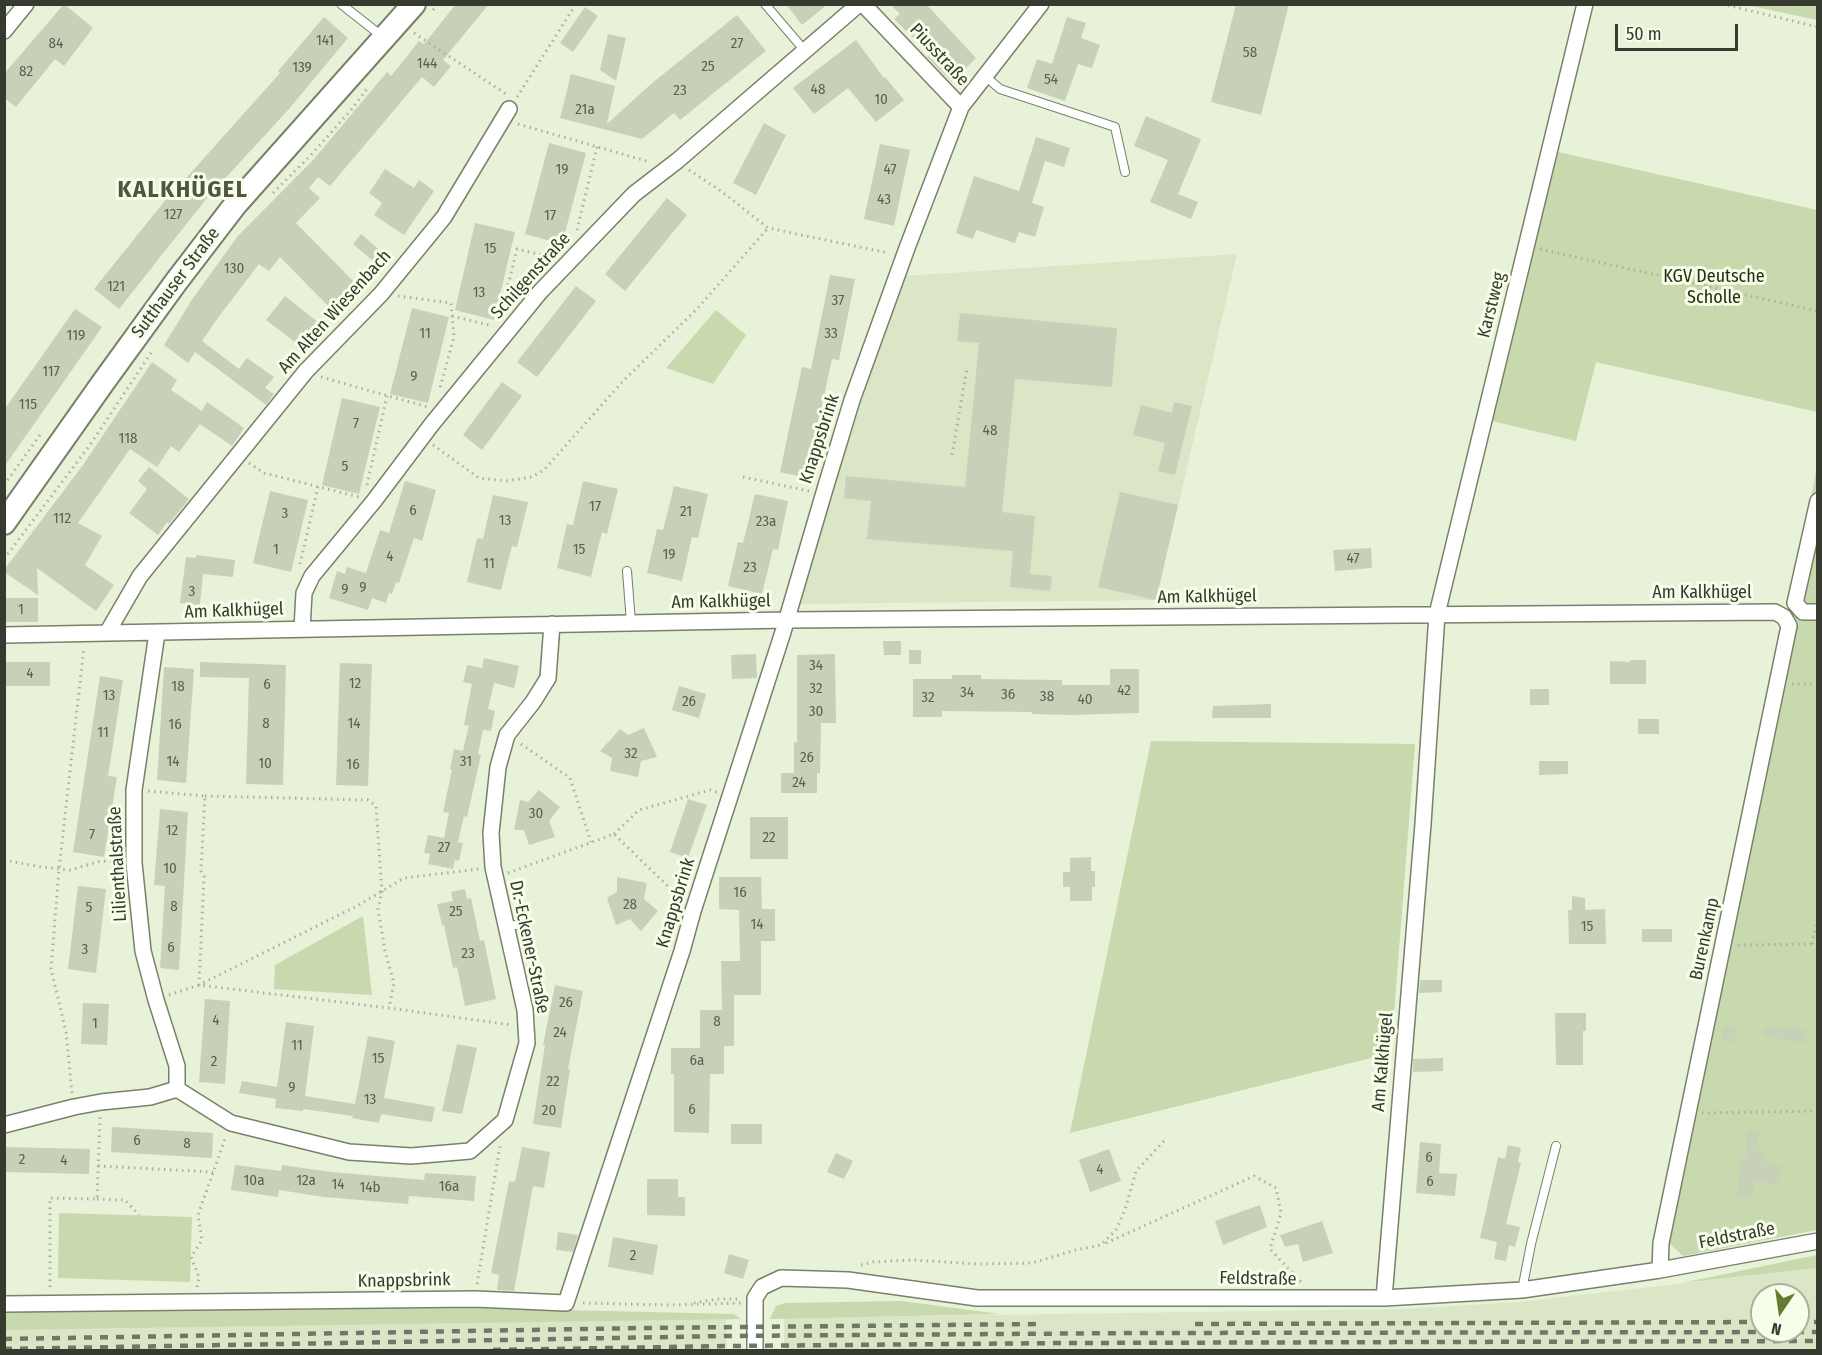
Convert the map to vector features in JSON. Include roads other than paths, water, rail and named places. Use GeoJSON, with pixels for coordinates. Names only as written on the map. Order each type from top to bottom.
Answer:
{"type":"FeatureCollection","features":[{"type":"Feature","properties":{"kind":"street"},"geometry":{"type":"LineString","coordinates":[[4,32],[26,4]]}},
{"type":"Feature","properties":{"kind":"street","name":"Schilgenstraße"},"geometry":{"type":"LineString","coordinates":[[302,629],[304,593],[312,576],[369,499],[540,292],[634,194],[673,164],[861,4]]}},
{"type":"Feature","properties":{"kind":"street","name":"Piusstraße"},"geometry":{"type":"LineString","coordinates":[[861,4],[961,107]]}},
{"type":"Feature","properties":{"kind":"street","name":"Knappsbrink"},"geometry":{"type":"LineString","coordinates":[[4,1304],[475,1299],[566,1303],[682,951],[693,910],[787,620],[852,400],[907,248],[961,107],[1041,4]]}},
{"type":"Feature","properties":{"kind":"street","name":"Karstweg"},"geometry":{"type":"LineString","coordinates":[[1437,614],[1585,4]]}},
{"type":"Feature","properties":{"kind":"street","name":"Sutthauser Straße"},"geometry":{"type":"LineString","coordinates":[[4,523],[115,366],[235,205],[384,38],[422,14]]}},
{"type":"Feature","properties":{"kind":"street","name":"Am Alten Wiesenbach"},"geometry":{"type":"LineString","coordinates":[[107,633],[140,576],[306,370],[381,294],[444,217],[506,115]]}},
{"type":"Feature","properties":{"kind":"street"},"geometry":{"type":"LineString","coordinates":[[1818,501],[1795,603],[1803,612],[1818,612]]}},
{"type":"Feature","properties":{"kind":"street","name":"Am Kalkhügel"},"geometry":{"type":"LineString","coordinates":[[4,635],[787,620],[1775,612],[1784,617]]}},
{"type":"Feature","properties":{"kind":"street","name":"Am Kalkhügel"},"geometry":{"type":"LineString","coordinates":[[1384,1298],[1423,824],[1437,614]]}},
{"type":"Feature","properties":{"kind":"street","name":"Burenkamp"},"geometry":{"type":"LineString","coordinates":[[1659,1270],[1661,1243],[1687,1113],[1789,626],[1784,617]]}},
{"type":"Feature","properties":{"kind":"street","name":"Dr.-Eckener-Straße"},"geometry":{"type":"LineString","coordinates":[[177,1089],[231,1123],[349,1152],[411,1156],[470,1151],[505,1120],[527,1043],[525,1010],[494,873],[491,833],[498,767],[507,735],[533,702],[548,678],[552,624]]}},
{"type":"Feature","properties":{"kind":"street","name":"Lilienthalstraße"},"geometry":{"type":"LineString","coordinates":[[157,633],[134,790],[134,863],[143,951],[177,1066],[177,1089]]}},
{"type":"Feature","properties":{"kind":"street"},"geometry":{"type":"LineString","coordinates":[[4,1125],[74,1107],[150,1098],[177,1089]]}},
{"type":"Feature","properties":{"kind":"street","name":"Feldstraße"},"geometry":{"type":"LineString","coordinates":[[755,1350],[755,1300],[762,1287],[781,1278],[848,1280],[977,1298],[1384,1298],[1522,1290],[1659,1270],[1818,1241]]}},
{"type":"Feature","properties":{"kind":"lane"},"geometry":{"type":"LineString","coordinates":[[341,4],[384,38]]}},
{"type":"Feature","properties":{"kind":"lane"},"geometry":{"type":"LineString","coordinates":[[765,4],[805,51]]}},
{"type":"Feature","properties":{"kind":"lane"},"geometry":{"type":"LineString","coordinates":[[985,76],[1000,89],[1115,127],[1125,172]]}},
{"type":"Feature","properties":{"kind":"lane"},"geometry":{"type":"LineString","coordinates":[[627,570],[631,623]]}},
{"type":"Feature","properties":{"kind":"lane"},"geometry":{"type":"LineString","coordinates":[[506,926],[524,924]]}},
{"type":"Feature","properties":{"kind":"lane"},"geometry":{"type":"LineString","coordinates":[[1522,1290],[1531,1244],[1556,1146]]}},
{"type":"Feature","properties":{"kind":"railway"},"geometry":{"type":"LineString","coordinates":[[1195,1324],[1750,1322]]}},
{"type":"Feature","properties":{"kind":"railway"},"geometry":{"type":"LineString","coordinates":[[1810,1322],[1818,1322]]}},
{"type":"Feature","properties":{"kind":"railway"},"geometry":{"type":"LineString","coordinates":[[4,1339],[1042,1324]]}},
{"type":"Feature","properties":{"kind":"railway"},"geometry":{"type":"LineString","coordinates":[[4,1349],[726,1336],[1818,1332]]}},
{"type":"Feature","properties":{"kind":"railway"},"geometry":{"type":"LineString","coordinates":[[493,1350],[1067,1343],[1818,1341]]}},
{"type":"Feature","properties":{"kind":"district","name":"KALKHÜGEL"},"geometry":{"type":"Point","coordinates":[183,190]}},
{"type":"Feature","properties":{"kind":"park label","name":"KGV Deutsche Scholle"},"geometry":{"type":"Point","coordinates":[1714,287]}}]}
